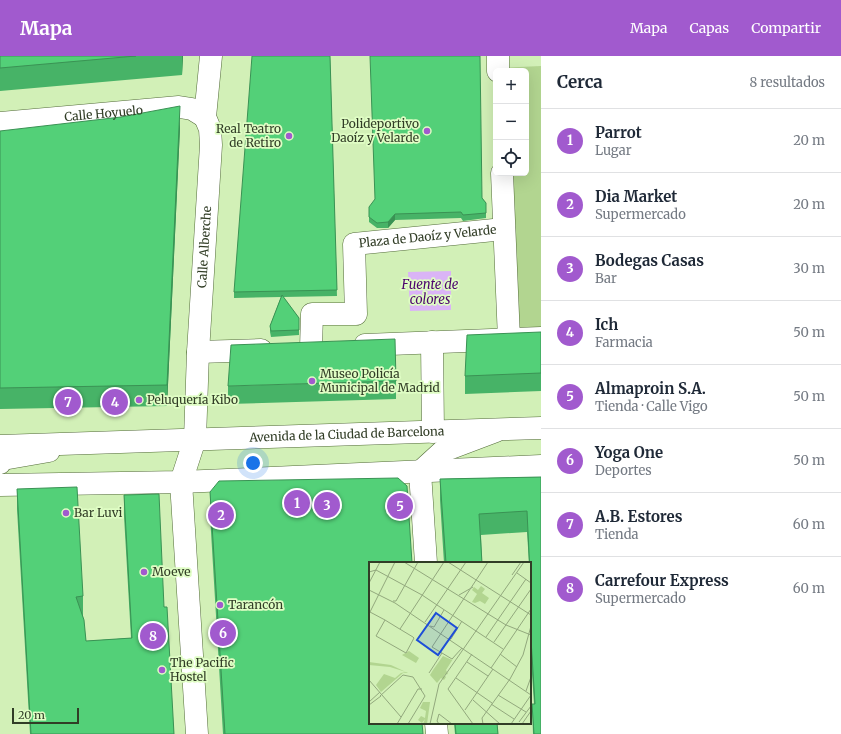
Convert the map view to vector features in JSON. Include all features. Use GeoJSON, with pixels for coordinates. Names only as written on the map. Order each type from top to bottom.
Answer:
{"type":"FeatureCollection","features":[{"type":"Feature","properties":{"kind":"street","name":"Calle Alberche"},"geometry":{"type":"LineString","coordinates":[[195,439],[198,352],[211,145],[210,129],[205,117],[212,56]]}},
{"type":"Feature","properties":{"kind":"street"},"geometry":{"type":"LineString","coordinates":[[498,56],[498,68]]}},
{"type":"Feature","properties":{"kind":"street","name":"Calle Hoyuelo"},"geometry":{"type":"LineString","coordinates":[[0,123],[179,107],[192,109],[205,117]]}},
{"type":"Feature","properties":{"kind":"street","name":"Plaza de Daoíz y Velarde"},"geometry":{"type":"LineString","coordinates":[[502,176],[509,339]]}},
{"type":"Feature","properties":{"kind":"street","name":"Plaza de Daoíz y Velarde"},"geometry":{"type":"LineString","coordinates":[[311,348],[312,314],[356,314],[354,244],[504,228]]}},
{"type":"Feature","properties":{"kind":"street"},"geometry":{"type":"LineString","coordinates":[[198,352],[541,338]]}},
{"type":"Feature","properties":{"kind":"street"},"geometry":{"type":"LineString","coordinates":[[432,342],[433,432]]}},
{"type":"Feature","properties":{"kind":"street","name":"Avenida de la Ciudad de Barcelona"},"geometry":{"type":"LineString","coordinates":[[0,446],[541,428]]}},
{"type":"Feature","properties":{"kind":"street","name":"Avenida de la Ciudad de Barcelona"},"geometry":{"type":"LineString","coordinates":[[420,472],[444,451],[499,429]]}},
{"type":"Feature","properties":{"kind":"street"},"geometry":{"type":"LineString","coordinates":[[195,439],[181,482],[197,734]]}},
{"type":"Feature","properties":{"kind":"street","name":"Avenida de la Ciudad de Barcelona"},"geometry":{"type":"LineString","coordinates":[[0,463],[3,459],[87,443]]}},
{"type":"Feature","properties":{"kind":"street"},"geometry":{"type":"LineString","coordinates":[[519,467],[541,460]]}},
{"type":"Feature","properties":{"kind":"street"},"geometry":{"type":"LineString","coordinates":[[0,485],[181,482],[541,466]]}},
{"type":"Feature","properties":{"kind":"street"},"geometry":{"type":"LineString","coordinates":[[420,472],[426,562]]}},
{"type":"Feature","properties":{"kind":"street"},"geometry":{"type":"LineString","coordinates":[[436,724],[437,734]]}},
{"type":"Feature","properties":{"kind":"green space"},"geometry":{"type":"Polygon","coordinates":[[[541,66],[541,334],[499,335],[497,176],[529,176],[529,68],[496,68],[541,66]]]}},
{"type":"Feature","properties":{"kind":"water","name":"Fuente de colores"},"geometry":{"type":"Polygon","coordinates":[[[451,271],[451,310],[410,311],[408,272],[451,271]]]}},
{"type":"Feature","properties":{"kind":"building"},"geometry":{"type":"Polygon","coordinates":[[[0,56],[136,56],[0,68],[0,56]]]}},
{"type":"Feature","properties":{"kind":"building","name":"Real Teatro de Retiro"},"geometry":{"type":"Polygon","coordinates":[[[252,56],[330,56],[337,290],[234,292],[252,56]]]}},
{"type":"Feature","properties":{"kind":"building","name":"Polideportivo Daoíz y Velarde"},"geometry":{"type":"Polygon","coordinates":[[[370,56],[480,56],[482,198],[486,203],[486,213],[463,215],[461,212],[395,214],[388,222],[377,223],[369,217],[369,207],[375,199],[370,56]]]}},
{"type":"Feature","properties":{"kind":"building"},"geometry":{"type":"Polygon","coordinates":[[[180,106],[167,385],[0,388],[0,131],[121,117],[180,106]]]}},
{"type":"Feature","properties":{"kind":"building"},"geometry":{"type":"Polygon","coordinates":[[[282,295],[299,318],[299,330],[271,331],[270,326],[282,295]]]}},
{"type":"Feature","properties":{"kind":"building"},"geometry":{"type":"Polygon","coordinates":[[[541,332],[541,373],[465,376],[467,335],[541,332]]]}},
{"type":"Feature","properties":{"kind":"building"},"geometry":{"type":"Polygon","coordinates":[[[395,339],[396,381],[228,386],[231,345],[395,339]]]}},
{"type":"Feature","properties":{"kind":"building"},"geometry":{"type":"Polygon","coordinates":[[[541,477],[541,734],[534,734],[532,704],[535,704],[531,639],[531,562],[529,562],[527,511],[479,514],[482,562],[446,562],[440,479],[541,477]]]}},
{"type":"Feature","properties":{"kind":"building"},"geometry":{"type":"Polygon","coordinates":[[[398,478],[407,486],[412,562],[369,562],[369,724],[422,724],[423,734],[225,734],[210,492],[219,481],[398,478]]]}},
{"type":"Feature","properties":{"kind":"building"},"geometry":{"type":"Polygon","coordinates":[[[77,487],[83,596],[76,597],[84,620],[86,641],[132,638],[124,495],[159,494],[164,607],[167,607],[174,734],[31,734],[17,489],[77,487]]]}},
{"type":"Feature","properties":{"kind":"building"},"geometry":{"type":"Polygon","coordinates":[[[455,724],[497,724],[498,734],[456,734],[455,724]]]}},
{"type":"Feature","properties":{"kind":"place","name":"Polideportivo Daoíz y Velarde"},"geometry":{"type":"Point","coordinates":[427,131]}},
{"type":"Feature","properties":{"kind":"place","name":"Real Teatro de Retiro"},"geometry":{"type":"Point","coordinates":[289,136]}},
{"type":"Feature","properties":{"kind":"place","name":"Museo Policía Municipal de Madrid"},"geometry":{"type":"Point","coordinates":[312,381]}},
{"type":"Feature","properties":{"kind":"place","name":"Peluquería Kibo"},"geometry":{"type":"Point","coordinates":[139,400]}},
{"type":"Feature","properties":{"kind":"place","name":"A.B. Estores"},"geometry":{"type":"Point","coordinates":[68,402]}},
{"type":"Feature","properties":{"kind":"place","name":"Ich"},"geometry":{"type":"Point","coordinates":[115,402]}},
{"type":"Feature","properties":{"kind":"place","name":"Parrot"},"geometry":{"type":"Point","coordinates":[297,503]}},
{"type":"Feature","properties":{"kind":"place","name":"Bodegas Casas"},"geometry":{"type":"Point","coordinates":[327,505]}},
{"type":"Feature","properties":{"kind":"place","name":"Almaproin S.A."},"geometry":{"type":"Point","coordinates":[400,506]}},
{"type":"Feature","properties":{"kind":"place","name":"Bar Luvi"},"geometry":{"type":"Point","coordinates":[66,513]}},
{"type":"Feature","properties":{"kind":"place","name":"Dia Market"},"geometry":{"type":"Point","coordinates":[221,515]}},
{"type":"Feature","properties":{"kind":"place","name":"Moeve"},"geometry":{"type":"Point","coordinates":[144,572]}},
{"type":"Feature","properties":{"kind":"place","name":"Tarancón"},"geometry":{"type":"Point","coordinates":[220,605]}},
{"type":"Feature","properties":{"kind":"place","name":"Yoga One"},"geometry":{"type":"Point","coordinates":[223,633]}},
{"type":"Feature","properties":{"kind":"place","name":"Carrefour Express"},"geometry":{"type":"Point","coordinates":[153,636]}},
{"type":"Feature","properties":{"kind":"place","name":"The Pacific Hostel"},"geometry":{"type":"Point","coordinates":[162,670]}}]}
